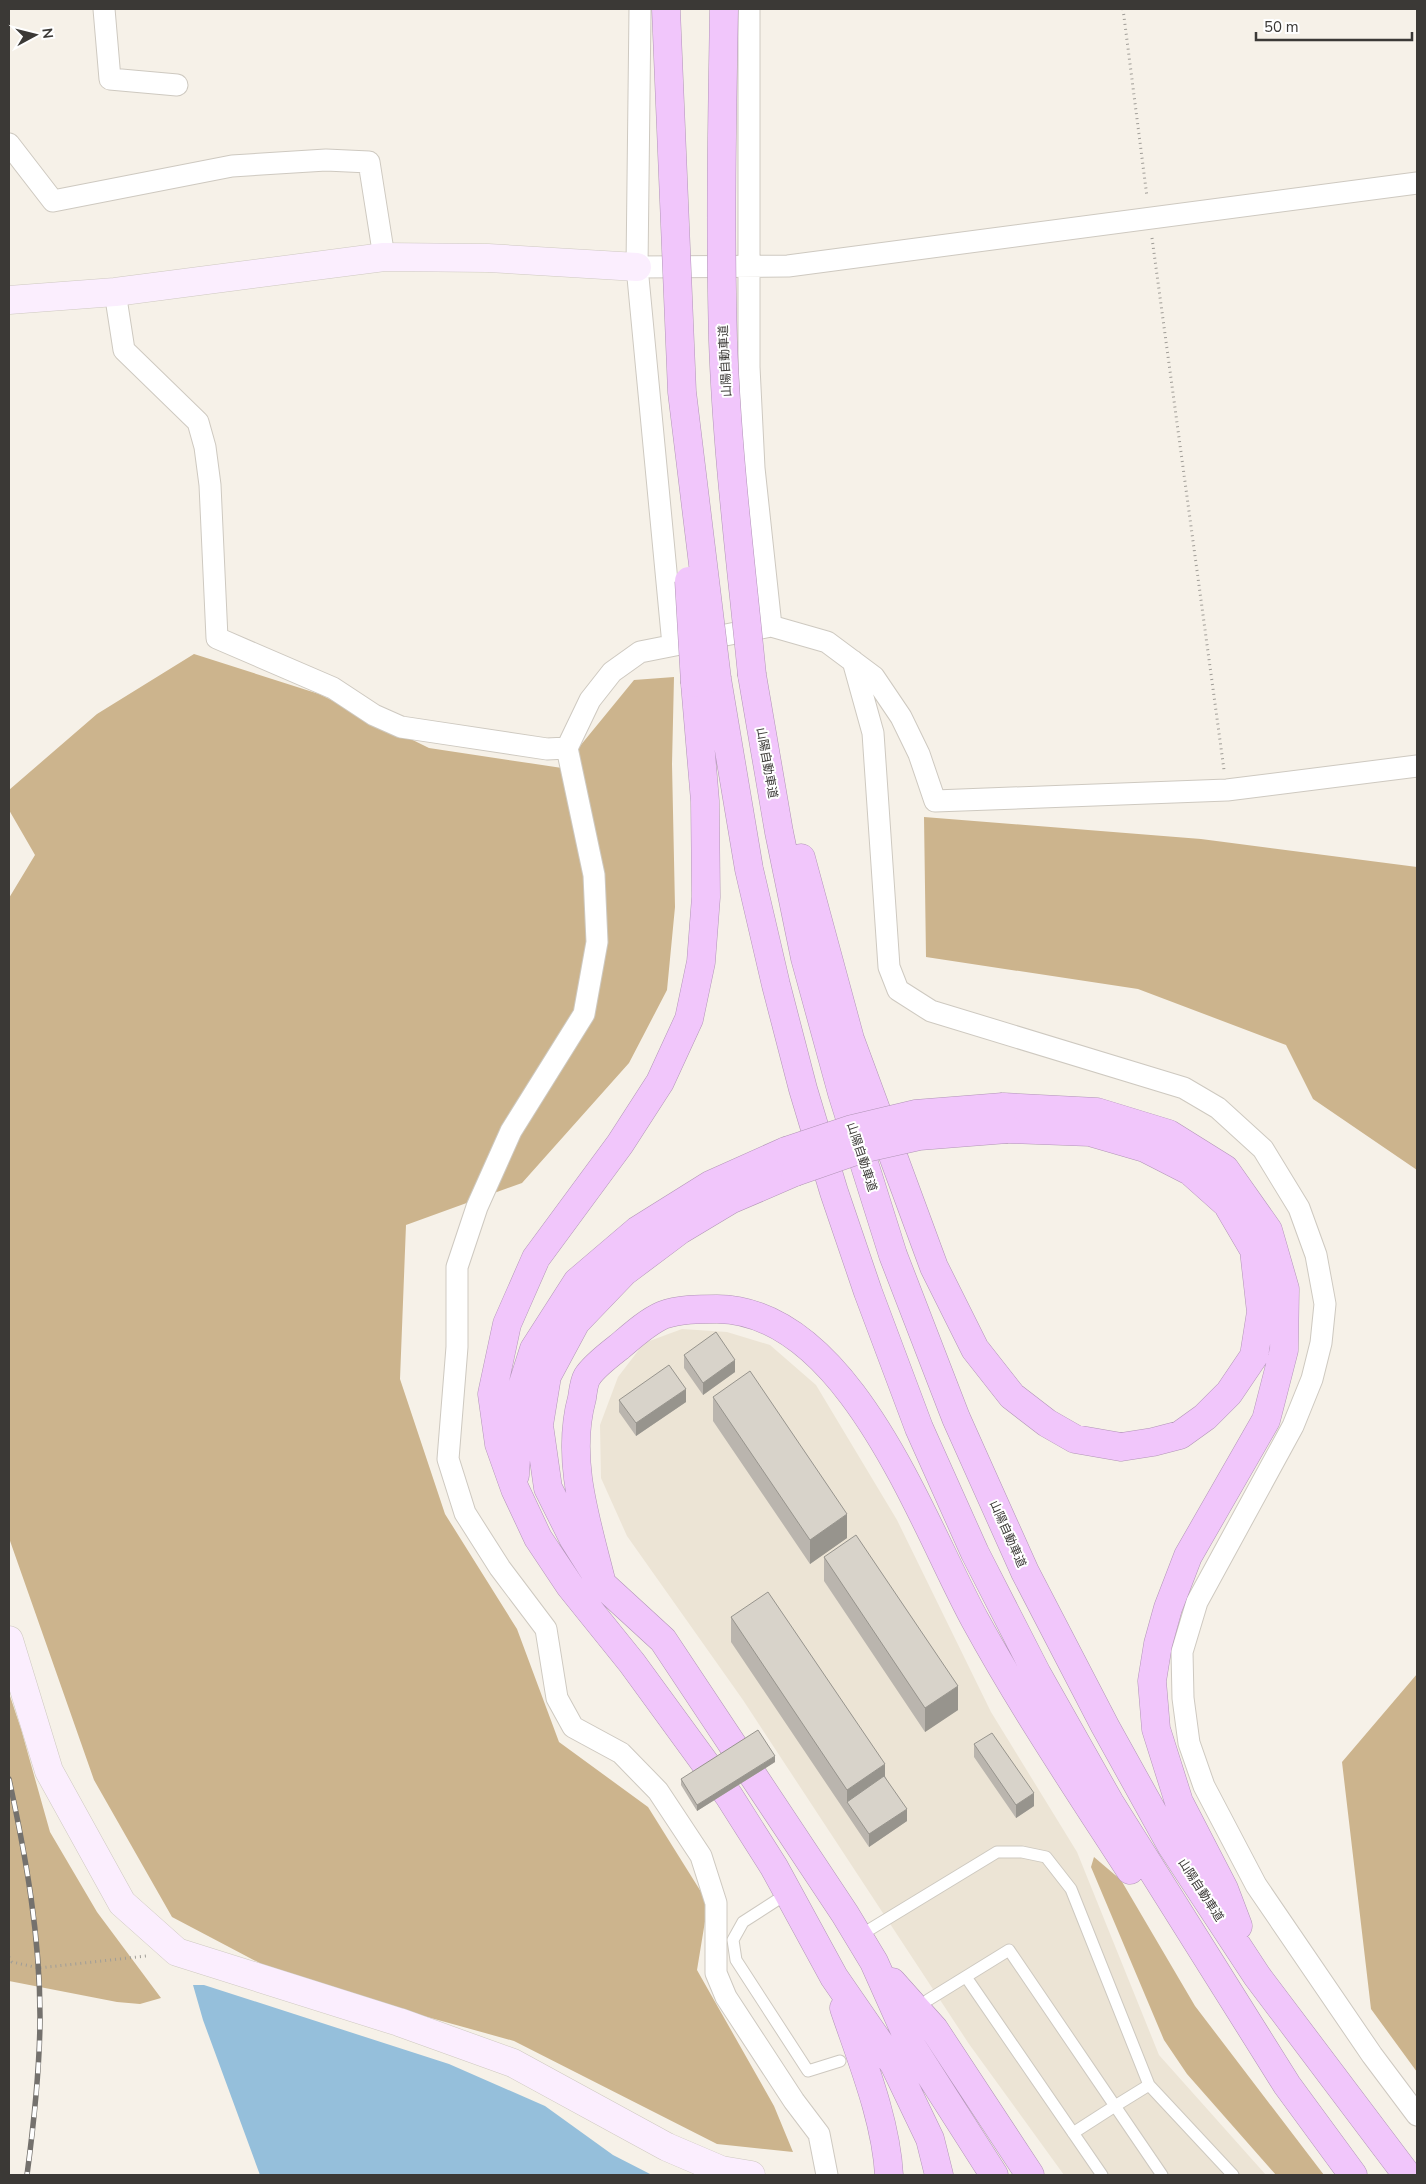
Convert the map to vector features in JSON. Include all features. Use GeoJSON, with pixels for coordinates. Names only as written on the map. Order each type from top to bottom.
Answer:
{"type":"FeatureCollection","features":[{"type":"Feature","properties":{"kind":"highway"},"geometry":{"type":"LineString","coordinates":[[666,9],[690,614],[776,985],[803,1090],[834,1192],[862,1274],[920,1428],[975,1553],[1037,1674],[1110,1803],[1287,2085]]}},
{"type":"Feature","properties":{"kind":"highway","name":"山陽自動車道"},"geometry":{"type":"LineString","coordinates":[[724,9],[720,176],[723,342],[733,484],[752,676],[779,832],[805,958],[839,1084],[893,1255],[956,1418],[1025,1572],[1171,1845],[1257,1976],[1407,2175]]}},
{"type":"Feature","properties":{"kind":"highway"},"geometry":{"type":"LineString","coordinates":[[752,676],[850,1039],[934,1267],[975,1348],[1012,1396],[1047,1423],[1075,1439],[1121,1447],[1180,1435],[1206,1418],[1229,1393],[1254,1356],[1261,1312],[1254,1250],[1227,1204],[1190,1172],[1145,1148],[1090,1132],[1005,1118]]}},
{"type":"Feature","properties":{"kind":"highway"},"geometry":{"type":"LineString","coordinates":[[706,681],[706,897],[701,962],[689,1020],[660,1082],[620,1144],[536,1258],[507,1324],[492,1394],[499,1444],[515,1488],[538,1538],[570,1586],[632,1663],[730,1796],[788,1893],[834,1977],[894,2064],[930,2140],[939,2175]]}},
{"type":"Feature","properties":{"kind":"highway"},"geometry":{"type":"LineString","coordinates":[[515,1488],[520,1393],[534,1349],[577,1282],[638,1230],[710,1185],[791,1162],[1005,1118],[1098,1112],[1169,1134],[1224,1169],[1268,1230],[1285,1289],[1284,1350],[1266,1420],[1185,1564],[1168,1608],[1158,1644],[1152,1681],[1156,1728],[1179,1802],[1224,1889],[1257,1976]]}},
{"type":"Feature","properties":{"kind":"highway"},"geometry":{"type":"LineString","coordinates":[[791,1162],[680,1230],[624,1272],[576,1322],[547,1376],[539,1424],[548,1488],[573,1538],[602,1584],[663,1640],[859,1936],[874,1962],[911,2045],[994,2175]]}},
{"type":"Feature","properties":{"kind":"highway"},"geometry":{"type":"LineString","coordinates":[[602,1584],[575,1464],[576,1420],[588,1376],[636,1332],[663,1315],[697,1309],[732,1309],[758,1316],[785,1330],[814,1352],[840,1379],[876,1427],[976,1621],[1052,1748],[1162,1920],[1353,2175]]}},
{"type":"Feature","properties":{"kind":"highway"},"geometry":{"type":"LineString","coordinates":[[874,1962],[934,2029],[1030,2175]]}},
{"type":"Feature","properties":{"kind":"highway"},"geometry":{"type":"LineString","coordinates":[[834,1977],[867,2075],[888,2155],[889,2175]]}},
{"type":"Feature","properties":{"kind":"street"},"geometry":{"type":"LineString","coordinates":[[104,9],[110,79],[176,85]]}},
{"type":"Feature","properties":{"kind":"street"},"geometry":{"type":"LineString","coordinates":[[640,9],[637,268],[673,645]]}},
{"type":"Feature","properties":{"kind":"street"},"geometry":{"type":"LineString","coordinates":[[749,9],[750,367],[754,468],[771,626]]}},
{"type":"Feature","properties":{"kind":"street"},"geometry":{"type":"LineString","coordinates":[[9,144],[53,202],[232,166],[326,160],[369,162],[384,257]]}},
{"type":"Feature","properties":{"kind":"street"},"geometry":{"type":"LineString","coordinates":[[9,300],[115,292],[384,257],[488,258],[637,268],[788,266],[1417,183]]}},
{"type":"Feature","properties":{"kind":"street"},"geometry":{"type":"LineString","coordinates":[[115,292],[124,350],[198,422],[205,447],[210,485],[216,638],[333,688],[374,715],[401,727],[547,749],[567,748]]}},
{"type":"Feature","properties":{"kind":"street"},"geometry":{"type":"LineString","coordinates":[[827,2175],[819,2134],[794,2101],[726,1997],[716,1973],[716,1903],[701,1856],[658,1791],[620,1753],[572,1726],[556,1698],[546,1629],[500,1568],[465,1513],[448,1459],[456,1347],[457,1267],[477,1207],[511,1130],[584,1014],[597,942],[594,875],[567,748],[590,700],[612,672],[640,652],[771,626],[827,642],[874,677],[901,717],[919,754],[935,801],[1226,790],[1417,766]]}},
{"type":"Feature","properties":{"kind":"street"},"geometry":{"type":"LineString","coordinates":[[853,661],[872,733],[889,967],[898,990],[932,1011],[1184,1088],[1218,1108],[1263,1149],[1299,1208],[1316,1256],[1325,1304],[1321,1344],[1312,1379],[1293,1426],[1197,1602],[1182,1652],[1183,1698],[1189,1743],[1204,1786],[1256,1885],[1372,2055],[1417,2115]]}},
{"type":"Feature","properties":{"kind":"street"},"geometry":{"type":"LineString","coordinates":[[9,1640],[49,1771],[122,1903],[176,1952],[399,2022],[513,2063],[667,2147],[720,2170],[750,2175]]}},
{"type":"Feature","properties":{"kind":"lane"},"geometry":{"type":"LineString","coordinates":[[859,1936],[997,1852],[1022,1852],[1046,1857],[1071,1889],[1149,2086],[1233,2175]]}},
{"type":"Feature","properties":{"kind":"lane"},"geometry":{"type":"LineString","coordinates":[[788,1893],[743,1922],[733,1940],[736,1960],[808,2071],[840,2061]]}},
{"type":"Feature","properties":{"kind":"lane"},"geometry":{"type":"LineString","coordinates":[[928,2000],[1009,1950],[1162,2175]]}},
{"type":"Feature","properties":{"kind":"lane"},"geometry":{"type":"LineString","coordinates":[[966,1977],[1102,2175]]}},
{"type":"Feature","properties":{"kind":"lane"},"geometry":{"type":"LineString","coordinates":[[1073,2133],[1149,2086]]}},
{"type":"Feature","properties":{"kind":"path"},"geometry":{"type":"LineString","coordinates":[[1123,9],[1226,790]]}},
{"type":"Feature","properties":{"kind":"path"},"geometry":{"type":"LineString","coordinates":[[9,1956],[12,1962],[38,1968],[176,1952]]}},
{"type":"Feature","properties":{"kind":"shaded area"},"geometry":{"type":"Polygon","coordinates":[[[194,654],[319,694],[429,748],[562,768],[634,680],[674,677],[672,764],[675,907],[667,990],[629,1063],[522,1183],[406,1225],[400,1379],[445,1514],[517,1629],[559,1742],[648,1807],[708,1903],[697,1970],[774,2106],[793,2152],[717,2144],[514,2041],[290,1979],[172,1917],[94,1780],[9,1538],[9,898],[35,855],[9,810],[9,790],[97,714],[194,654]]]}},
{"type":"Feature","properties":{"kind":"shaded area"},"geometry":{"type":"Polygon","coordinates":[[[924,817],[1201,839],[1417,867],[1417,1170],[1313,1099],[1286,1045],[1138,989],[926,957],[924,817]]]}},
{"type":"Feature","properties":{"kind":"shaded area"},"geometry":{"type":"Polygon","coordinates":[[[682,1329],[727,1332],[770,1345],[816,1385],[897,1520],[991,1712],[1077,1852],[1159,2055],[1266,2175],[1064,2175],[969,2044],[743,1700],[627,1536],[601,1478],[600,1425],[618,1377],[644,1343],[682,1329]]]}},
{"type":"Feature","properties":{"kind":"shaded area"},"geometry":{"type":"Polygon","coordinates":[[[1417,1674],[1417,2072],[1371,2009],[1342,1762],[1417,1674]]]}},
{"type":"Feature","properties":{"kind":"shaded area"},"geometry":{"type":"Polygon","coordinates":[[[9,1693],[50,1832],[97,1912],[161,1998],[140,2004],[117,2002],[9,1981],[9,1693]]]}},
{"type":"Feature","properties":{"kind":"shaded area"},"geometry":{"type":"Polygon","coordinates":[[[1094,1857],[1121,1880],[1195,2006],[1324,2175],[1276,2175],[1187,2074],[1164,2040],[1091,1867],[1094,1857]]]}},
{"type":"Feature","properties":{"kind":"water"},"geometry":{"type":"Polygon","coordinates":[[[193,1985],[204,1985],[449,2064],[545,2106],[613,2155],[652,2175],[260,2175],[203,2020],[193,1985]]]}},
{"type":"Feature","properties":{"kind":"building"},"geometry":{"type":"Polygon","coordinates":[[[716,1332],[735,1360],[703,1383],[684,1355],[716,1332]]]}},
{"type":"Feature","properties":{"kind":"building"},"geometry":{"type":"Polygon","coordinates":[[[669,1365],[686,1389],[636,1423],[619,1400],[669,1365]]]}},
{"type":"Feature","properties":{"kind":"building"},"geometry":{"type":"Polygon","coordinates":[[[750,1371],[847,1514],[810,1540],[713,1397],[750,1371]]]}},
{"type":"Feature","properties":{"kind":"building"},"geometry":{"type":"Polygon","coordinates":[[[856,1535],[958,1686],[925,1708],[824,1557],[856,1535]]]}},
{"type":"Feature","properties":{"kind":"building"},"geometry":{"type":"Polygon","coordinates":[[[768,1592],[885,1764],[847,1790],[731,1617],[768,1592]]]}},
{"type":"Feature","properties":{"kind":"building"},"geometry":{"type":"Polygon","coordinates":[[[758,1730],[775,1756],[697,1805],[681,1779],[758,1730]]]}},
{"type":"Feature","properties":{"kind":"building"},"geometry":{"type":"Polygon","coordinates":[[[992,1733],[1034,1793],[1016,1805],[974,1744],[992,1733]]]}},
{"type":"Feature","properties":{"kind":"building"},"geometry":{"type":"Polygon","coordinates":[[[884,1776],[907,1809],[869,1834],[847,1802],[884,1776]]]}},
{"type":"Feature","properties":{"kind":"railway"},"geometry":{"type":"LineString","coordinates":[[9,1779],[31,1897],[38,1956],[40,2016],[38,2076],[27,2175]]}}]}
